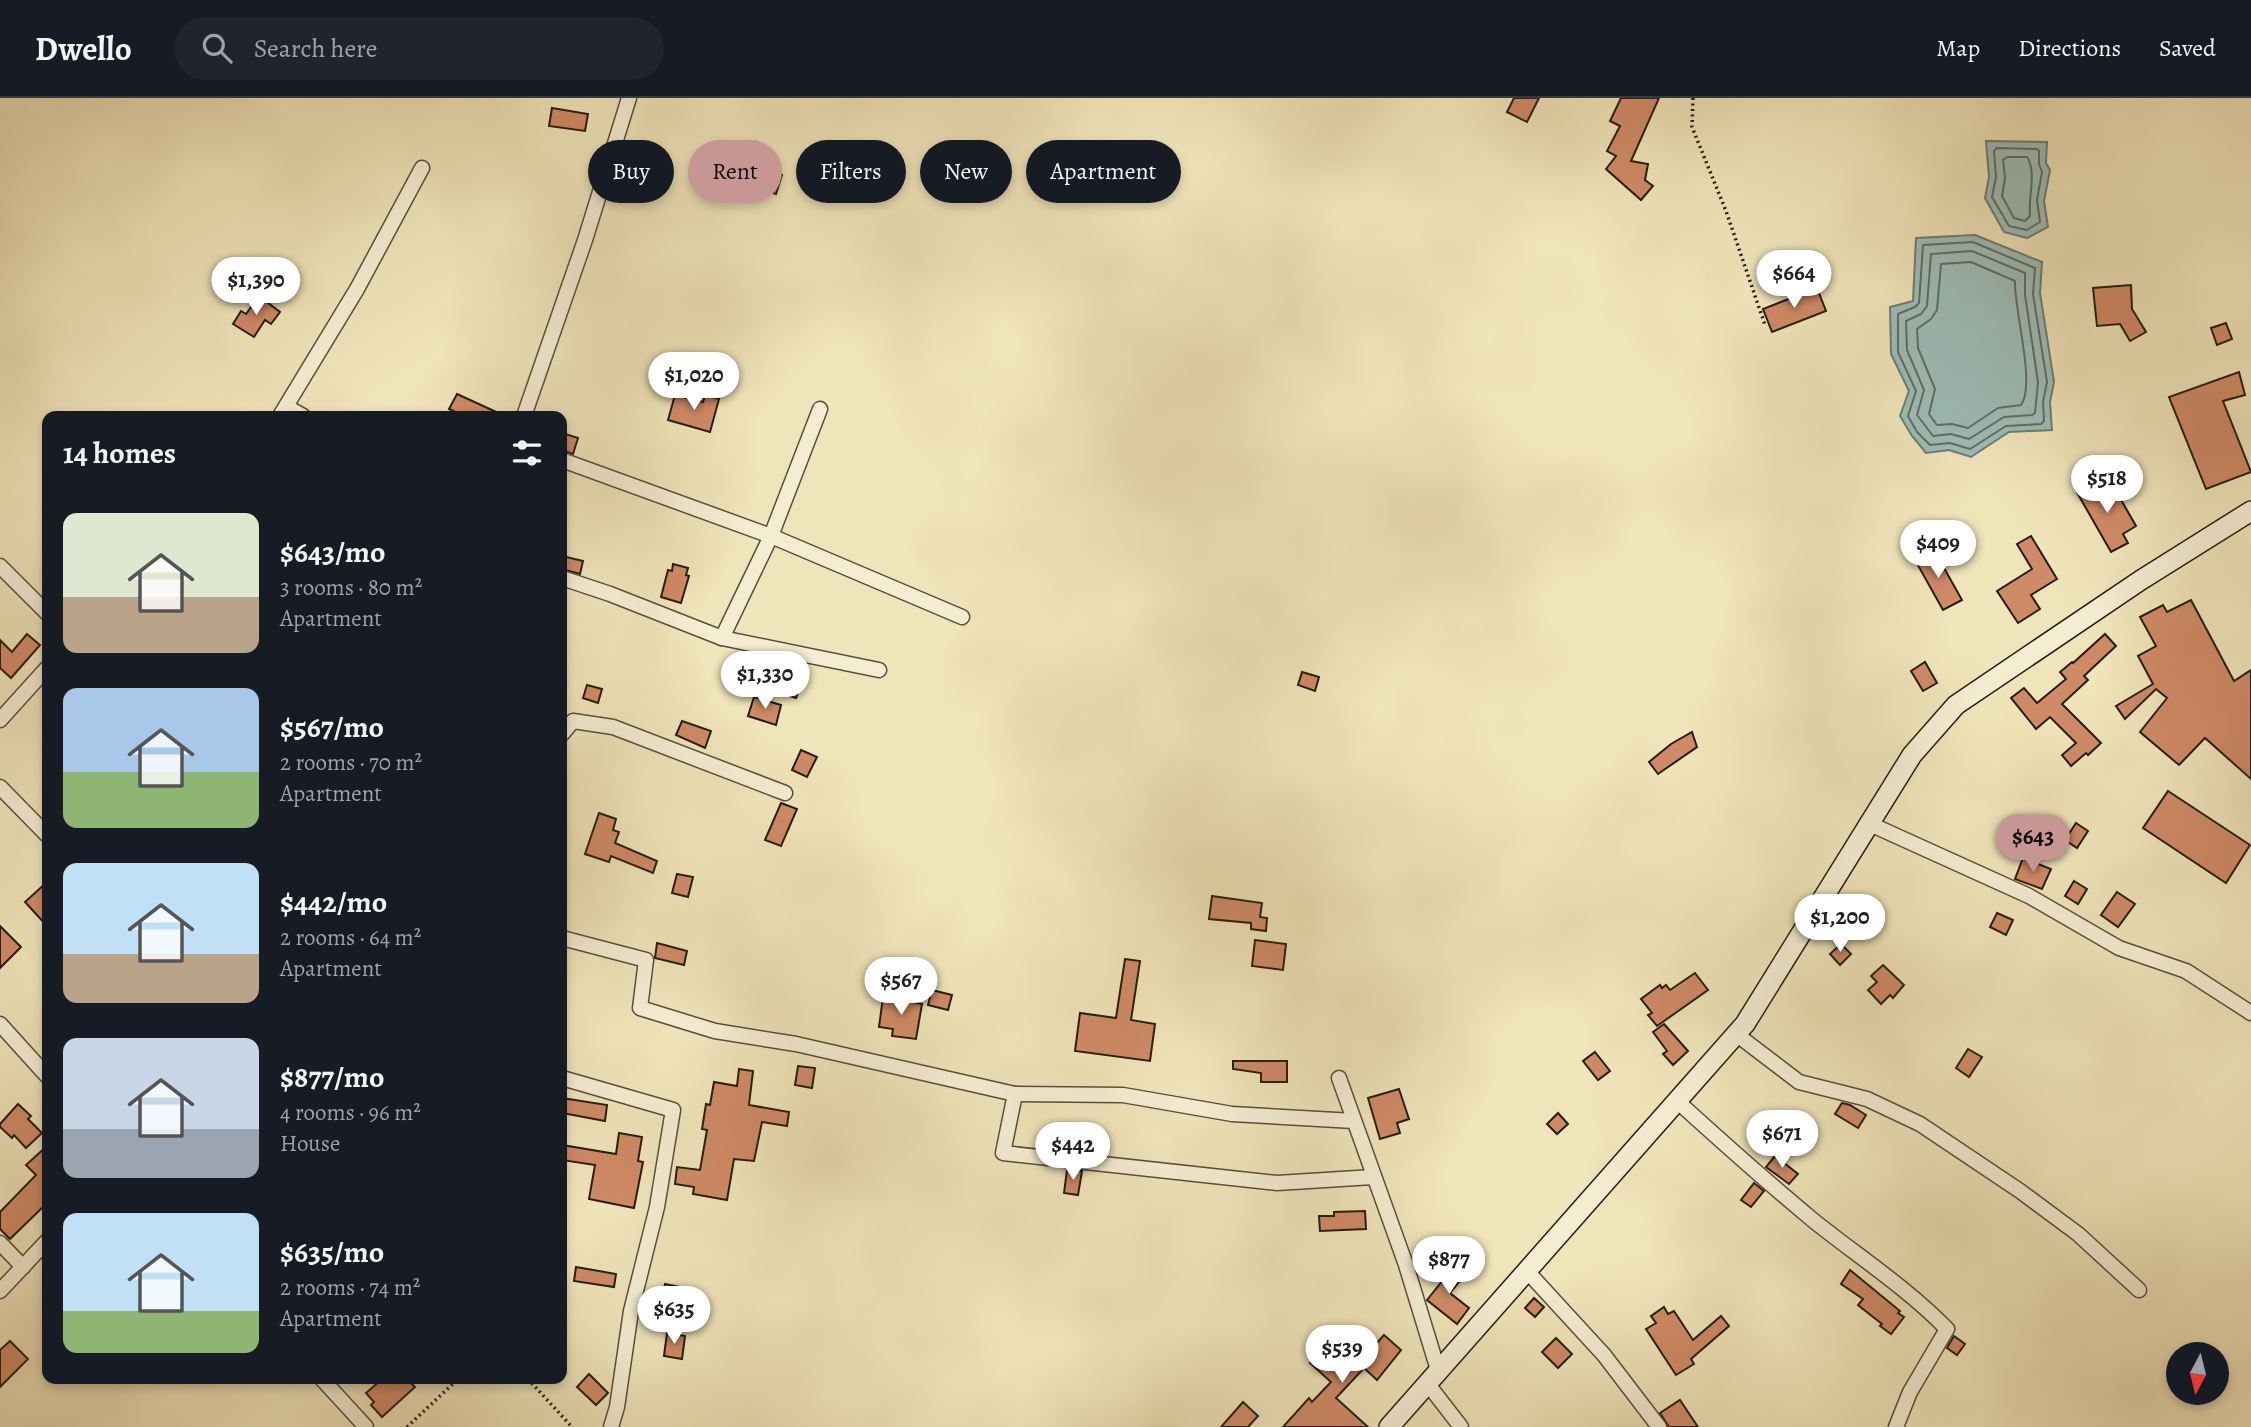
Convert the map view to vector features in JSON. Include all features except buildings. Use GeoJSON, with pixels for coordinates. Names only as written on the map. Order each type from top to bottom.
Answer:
{"type":"FeatureCollection","features":[{"type":"Feature","properties":{"kind":"street"},"geometry":{"type":"LineString","coordinates":[[526,411],[585,240],[629,98]]}},
{"type":"Feature","properties":{"kind":"street"},"geometry":{"type":"LineString","coordinates":[[285,411],[357,289],[422,168]]}},
{"type":"Feature","properties":{"kind":"street"},"geometry":{"type":"LineString","coordinates":[[722,638],[771,536],[820,409]]}},
{"type":"Feature","properties":{"kind":"street"},"geometry":{"type":"LineString","coordinates":[[567,462],[771,536],[962,617]]}},
{"type":"Feature","properties":{"kind":"street"},"geometry":{"type":"LineString","coordinates":[[1389,1427],[1745,1024],[1912,755],[1956,705],[2141,580],[2251,511]]}},
{"type":"Feature","properties":{"kind":"street"},"geometry":{"type":"LineString","coordinates":[[0,566],[42,608]]}},
{"type":"Feature","properties":{"kind":"street"},"geometry":{"type":"LineString","coordinates":[[567,580],[722,638],[879,670]]}},
{"type":"Feature","properties":{"kind":"street"},"geometry":{"type":"LineString","coordinates":[[0,720],[42,674]]}},
{"type":"Feature","properties":{"kind":"street"},"geometry":{"type":"LineString","coordinates":[[567,728],[573,721],[613,727],[785,793]]}},
{"type":"Feature","properties":{"kind":"street"},"geometry":{"type":"LineString","coordinates":[[0,787],[42,830]]}},
{"type":"Feature","properties":{"kind":"street"},"geometry":{"type":"LineString","coordinates":[[1870,824],[2029,895],[2119,948],[2186,971],[2251,1013]]}},
{"type":"Feature","properties":{"kind":"street"},"geometry":{"type":"LineString","coordinates":[[567,939],[646,960],[640,1008],[715,1031],[796,1044],[1015,1094],[1123,1095],[1232,1114],[1354,1121]]}},
{"type":"Feature","properties":{"kind":"street"},"geometry":{"type":"LineString","coordinates":[[0,1024],[42,1070]]}},
{"type":"Feature","properties":{"kind":"street"},"geometry":{"type":"LineString","coordinates":[[1735,1034],[1799,1082],[1867,1099],[1920,1124],[2020,1191],[2078,1234],[2139,1290]]}},
{"type":"Feature","properties":{"kind":"street"},"geometry":{"type":"LineString","coordinates":[[1339,1078],[1406,1265],[1432,1377],[1461,1427]]}},
{"type":"Feature","properties":{"kind":"street"},"geometry":{"type":"LineString","coordinates":[[567,1080],[673,1110],[657,1207],[631,1311],[617,1408],[611,1427]]}},
{"type":"Feature","properties":{"kind":"street"},"geometry":{"type":"LineString","coordinates":[[1015,1094],[1003,1153],[1277,1183],[1373,1177]]}},
{"type":"Feature","properties":{"kind":"street"},"geometry":{"type":"LineString","coordinates":[[1676,1100],[1816,1223],[1895,1281],[1947,1329],[1910,1392],[1896,1427]]}},
{"type":"Feature","properties":{"kind":"street"},"geometry":{"type":"LineString","coordinates":[[0,1243],[23,1267]]}},
{"type":"Feature","properties":{"kind":"street"},"geometry":{"type":"LineString","coordinates":[[0,1291],[42,1246]]}},
{"type":"Feature","properties":{"kind":"street"},"geometry":{"type":"LineString","coordinates":[[1526,1270],[1604,1355],[1659,1427]]}},
{"type":"Feature","properties":{"kind":"street"},"geometry":{"type":"LineString","coordinates":[[327,1384],[366,1427]]}},
{"type":"Feature","properties":{"kind":"path"},"geometry":{"type":"LineString","coordinates":[[1693,98],[1692,127],[1726,211],[1765,325]]}},
{"type":"Feature","properties":{"kind":"path"},"geometry":{"type":"LineString","coordinates":[[407,1427],[453,1384]]}},
{"type":"Feature","properties":{"kind":"path"},"geometry":{"type":"LineString","coordinates":[[533,1384],[572,1427]]}},
{"type":"Feature","properties":{"kind":"water"},"geometry":{"type":"Polygon","coordinates":[[[1986,141],[2047,142],[2046,163],[2050,170],[2044,201],[2048,227],[2027,238],[2004,232],[1985,198],[1989,177],[1986,141]]]}},
{"type":"Feature","properties":{"kind":"water"},"geometry":{"type":"Polygon","coordinates":[[[1975,235],[2042,262],[2040,293],[2054,382],[2050,402],[2052,430],[2009,432],[1971,457],[1949,450],[1926,453],[1900,416],[1909,391],[1891,354],[1890,307],[1913,301],[1916,238],[1975,235]]]}}]}
